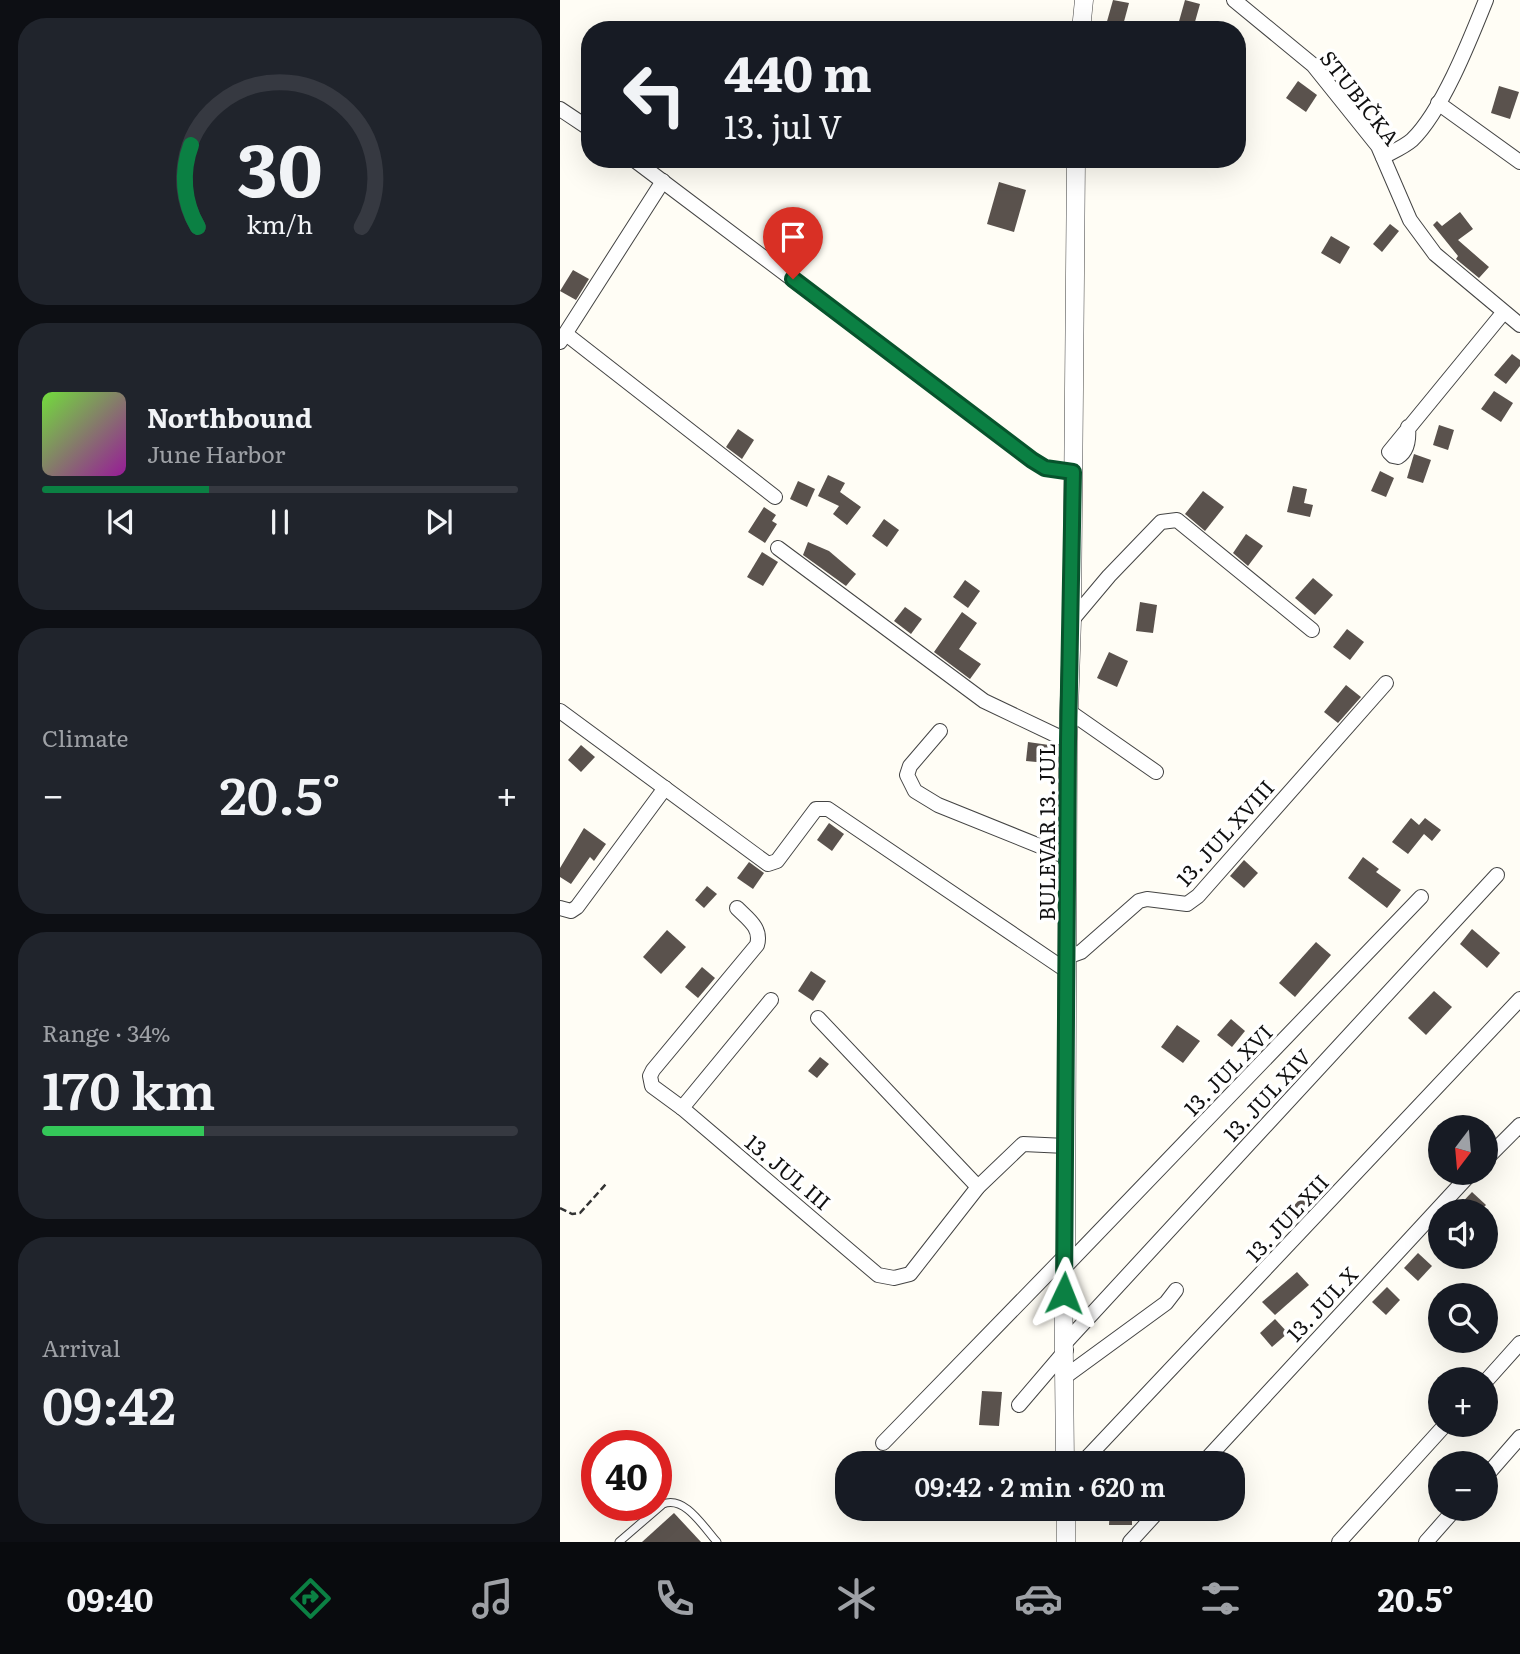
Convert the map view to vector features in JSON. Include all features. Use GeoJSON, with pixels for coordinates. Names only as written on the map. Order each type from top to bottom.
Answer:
{"type":"FeatureCollection","features":[{"type":"Feature","properties":{"kind":"street"},"geometry":{"type":"LineString","coordinates":[[1082,21],[1084,0]]}},
{"type":"Feature","properties":{"kind":"street","name":"STUBIČKA"},"geometry":{"type":"LineString","coordinates":[[1234,0],[1313,65],[1383,157],[1420,238],[1435,254],[1520,325]]}},
{"type":"Feature","properties":{"kind":"street"},"geometry":{"type":"LineString","coordinates":[[1383,157],[1410,142],[1423,128],[1474,31],[1486,0]]}},
{"type":"Feature","properties":{"kind":"street"},"geometry":{"type":"LineString","coordinates":[[1438,103],[1520,162]]}},
{"type":"Feature","properties":{"kind":"street"},"geometry":{"type":"LineString","coordinates":[[560,109],[581,123]]}},
{"type":"Feature","properties":{"kind":"street"},"geometry":{"type":"LineString","coordinates":[[645,168],[1032,460],[1045,468],[1073,472]]}},
{"type":"Feature","properties":{"kind":"street","name":"BULEVAR 13. JUL"},"geometry":{"type":"LineString","coordinates":[[1065,1451],[1067,857],[1076,168]]}},
{"type":"Feature","properties":{"kind":"street"},"geometry":{"type":"LineString","coordinates":[[663,181],[563,338],[775,497]]}},
{"type":"Feature","properties":{"kind":"street"},"geometry":{"type":"LineString","coordinates":[[1408,427],[1503,313]]}},
{"type":"Feature","properties":{"kind":"street"},"geometry":{"type":"LineString","coordinates":[[1072,620],[1109,576],[1161,522],[1168,519],[1177,520],[1312,630]]}},
{"type":"Feature","properties":{"kind":"street"},"geometry":{"type":"LineString","coordinates":[[778,548],[984,701],[1068,741]]}},
{"type":"Feature","properties":{"kind":"street","name":"13. JUL XVIII"},"geometry":{"type":"LineString","coordinates":[[1067,964],[1139,901],[1147,899],[1188,904],[1198,896],[1386,683]]}},
{"type":"Feature","properties":{"kind":"street"},"geometry":{"type":"LineString","coordinates":[[560,711],[768,864],[777,861],[816,809],[828,809],[1067,964]]}},
{"type":"Feature","properties":{"kind":"street"},"geometry":{"type":"LineString","coordinates":[[1070,712],[1156,772]]}},
{"type":"Feature","properties":{"kind":"street"},"geometry":{"type":"LineString","coordinates":[[940,731],[910,766],[906,775],[915,791],[938,805],[1067,857]]}},
{"type":"Feature","properties":{"kind":"street"},"geometry":{"type":"LineString","coordinates":[[560,908],[571,911],[577,907],[665,788]]}},
{"type":"Feature","properties":{"kind":"street","name":"13. JUL XIV"},"geometry":{"type":"LineString","coordinates":[[1019,1405],[1066,1346],[1497,875]]}},
{"type":"Feature","properties":{"kind":"street","name":"13. JUL XVI"},"geometry":{"type":"LineString","coordinates":[[883,1443],[1065,1262],[1421,897]]}},
{"type":"Feature","properties":{"kind":"street","name":"13. JUL III"},"geometry":{"type":"LineString","coordinates":[[737,908],[756,926],[759,938],[757,945],[650,1076],[652,1086],[682,1108],[878,1275],[894,1278],[910,1274],[978,1187],[1023,1144],[1066,1146]]}},
{"type":"Feature","properties":{"kind":"street","name":"13. JUL XII"},"geometry":{"type":"LineString","coordinates":[[1093,1451],[1520,999]]}},
{"type":"Feature","properties":{"kind":"street"},"geometry":{"type":"LineString","coordinates":[[682,1108],[771,1000]]}},
{"type":"Feature","properties":{"kind":"street"},"geometry":{"type":"LineString","coordinates":[[818,1018],[978,1187]]}},
{"type":"Feature","properties":{"kind":"street"},"geometry":{"type":"LineString","coordinates":[[1498,1147],[1520,1125]]}},
{"type":"Feature","properties":{"kind":"street","name":"13. JUL X"},"geometry":{"type":"LineString","coordinates":[[1214,1451],[1460,1185]]}},
{"type":"Feature","properties":{"kind":"street"},"geometry":{"type":"LineString","coordinates":[[1066,1376],[1166,1303],[1176,1290]]}},
{"type":"Feature","properties":{"kind":"street"},"geometry":{"type":"LineString","coordinates":[[1498,1368],[1520,1343]]}},
{"type":"Feature","properties":{"kind":"street"},"geometry":{"type":"LineString","coordinates":[[1339,1542],[1434,1437]]}},
{"type":"Feature","properties":{"kind":"street"},"geometry":{"type":"LineString","coordinates":[[1498,1462],[1520,1437]]}},
{"type":"Feature","properties":{"kind":"street"},"geometry":{"type":"LineString","coordinates":[[1066,1521],[1066,1542]]}},
{"type":"Feature","properties":{"kind":"street"},"geometry":{"type":"LineString","coordinates":[[1130,1542],[1149,1521]]}},
{"type":"Feature","properties":{"kind":"street"},"geometry":{"type":"LineString","coordinates":[[1426,1542],[1445,1521]]}},
{"type":"Feature","properties":{"kind":"lane"},"geometry":{"type":"LineString","coordinates":[[619,1542],[663,1504],[670,1502],[684,1506],[717,1542]]}},
{"type":"Feature","properties":{"kind":"path"},"geometry":{"type":"LineString","coordinates":[[560,1208],[572,1214],[580,1213],[606,1184]]}},
{"type":"Feature","properties":{"kind":"building"},"geometry":{"type":"Polygon","coordinates":[[[1113,0],[1129,3],[1124,21],[1107,21],[1113,0]]]}},
{"type":"Feature","properties":{"kind":"building"},"geometry":{"type":"Polygon","coordinates":[[[1185,0],[1200,4],[1195,21],[1179,21],[1185,0]]]}},
{"type":"Feature","properties":{"kind":"building"},"geometry":{"type":"Polygon","coordinates":[[[1298,81],[1317,95],[1306,112],[1286,98],[1298,81]]]}},
{"type":"Feature","properties":{"kind":"building"},"geometry":{"type":"Polygon","coordinates":[[[1499,86],[1519,92],[1510,119],[1491,113],[1499,86]]]}},
{"type":"Feature","properties":{"kind":"building"},"geometry":{"type":"Polygon","coordinates":[[[999,182],[1026,190],[1014,232],[987,224],[999,182]]]}},
{"type":"Feature","properties":{"kind":"building"},"geometry":{"type":"Polygon","coordinates":[[[1460,212],[1473,229],[1458,240],[1489,267],[1479,278],[1456,259],[1458,256],[1433,225],[1437,221],[1442,226],[1460,212]]]}},
{"type":"Feature","properties":{"kind":"building"},"geometry":{"type":"Polygon","coordinates":[[[1390,224],[1399,231],[1382,252],[1373,244],[1390,224]]]}},
{"type":"Feature","properties":{"kind":"building"},"geometry":{"type":"Polygon","coordinates":[[[1331,236],[1350,247],[1340,264],[1321,253],[1331,236]]]}},
{"type":"Feature","properties":{"kind":"building"},"geometry":{"type":"Polygon","coordinates":[[[573,270],[589,279],[576,300],[560,291],[573,270]]]}},
{"type":"Feature","properties":{"kind":"building"},"geometry":{"type":"Polygon","coordinates":[[[1512,354],[1520,360],[1520,366],[1506,384],[1494,375],[1512,354]]]}},
{"type":"Feature","properties":{"kind":"building"},"geometry":{"type":"Polygon","coordinates":[[[1494,391],[1513,403],[1501,422],[1481,409],[1494,391]]]}},
{"type":"Feature","properties":{"kind":"building"},"geometry":{"type":"Polygon","coordinates":[[[1439,425],[1454,430],[1448,450],[1433,445],[1439,425]]]}},
{"type":"Feature","properties":{"kind":"building"},"geometry":{"type":"Polygon","coordinates":[[[738,429],[754,440],[742,459],[726,447],[738,429]]]}},
{"type":"Feature","properties":{"kind":"building"},"geometry":{"type":"Polygon","coordinates":[[[1414,454],[1431,460],[1423,483],[1407,478],[1414,454]]]}},
{"type":"Feature","properties":{"kind":"building"},"geometry":{"type":"Polygon","coordinates":[[[1380,471],[1394,478],[1386,497],[1371,491],[1380,471]]]}},
{"type":"Feature","properties":{"kind":"building"},"geometry":{"type":"Polygon","coordinates":[[[828,475],[845,483],[840,492],[861,507],[847,525],[833,514],[839,506],[818,496],[828,475]]]}},
{"type":"Feature","properties":{"kind":"building"},"geometry":{"type":"Polygon","coordinates":[[[798,481],[815,489],[807,507],[790,499],[798,481]]]}},
{"type":"Feature","properties":{"kind":"building"},"geometry":{"type":"Polygon","coordinates":[[[1293,486],[1307,489],[1304,503],[1313,505],[1310,517],[1287,512],[1293,486]]]}},
{"type":"Feature","properties":{"kind":"building"},"geometry":{"type":"Polygon","coordinates":[[[1203,491],[1224,507],[1205,531],[1185,514],[1203,491]]]}},
{"type":"Feature","properties":{"kind":"building"},"geometry":{"type":"Polygon","coordinates":[[[764,507],[776,515],[772,521],[777,524],[765,543],[748,532],[764,507]]]}},
{"type":"Feature","properties":{"kind":"building"},"geometry":{"type":"Polygon","coordinates":[[[884,519],[899,530],[887,547],[872,536],[884,519]]]}},
{"type":"Feature","properties":{"kind":"building"},"geometry":{"type":"Polygon","coordinates":[[[1246,534],[1263,546],[1248,566],[1233,553],[1246,534]]]}},
{"type":"Feature","properties":{"kind":"building"},"geometry":{"type":"Polygon","coordinates":[[[808,542],[829,551],[856,574],[846,586],[803,555],[808,542]]]}},
{"type":"Feature","properties":{"kind":"building"},"geometry":{"type":"Polygon","coordinates":[[[762,552],[778,562],[763,586],[747,577],[762,552]]]}},
{"type":"Feature","properties":{"kind":"building"},"geometry":{"type":"Polygon","coordinates":[[[1313,578],[1333,595],[1315,615],[1295,598],[1313,578]]]}},
{"type":"Feature","properties":{"kind":"building"},"geometry":{"type":"Polygon","coordinates":[[[965,580],[980,591],[968,608],[953,597],[965,580]]]}},
{"type":"Feature","properties":{"kind":"building"},"geometry":{"type":"Polygon","coordinates":[[[1140,602],[1157,605],[1153,633],[1136,631],[1140,602]]]}},
{"type":"Feature","properties":{"kind":"building"},"geometry":{"type":"Polygon","coordinates":[[[905,607],[922,619],[911,634],[894,621],[905,607]]]}},
{"type":"Feature","properties":{"kind":"building"},"geometry":{"type":"Polygon","coordinates":[[[962,612],[977,623],[959,649],[981,664],[970,679],[934,652],[962,612]]]}},
{"type":"Feature","properties":{"kind":"building"},"geometry":{"type":"Polygon","coordinates":[[[1347,629],[1364,642],[1350,660],[1333,647],[1347,629]]]}},
{"type":"Feature","properties":{"kind":"building"},"geometry":{"type":"Polygon","coordinates":[[[1109,652],[1128,661],[1117,687],[1097,678],[1109,652]]]}},
{"type":"Feature","properties":{"kind":"building"},"geometry":{"type":"Polygon","coordinates":[[[1346,685],[1361,697],[1338,723],[1324,712],[1346,685]]]}},
{"type":"Feature","properties":{"kind":"building"},"geometry":{"type":"Polygon","coordinates":[[[1028,742],[1049,745],[1047,763],[1026,761],[1028,742]]]}},
{"type":"Feature","properties":{"kind":"building"},"geometry":{"type":"Polygon","coordinates":[[[581,745],[595,757],[581,772],[568,760],[581,745]]]}},
{"type":"Feature","properties":{"kind":"building"},"geometry":{"type":"Polygon","coordinates":[[[1411,818],[1419,825],[1425,818],[1441,830],[1432,841],[1424,834],[1408,854],[1392,842],[1411,818]]]}},
{"type":"Feature","properties":{"kind":"building"},"geometry":{"type":"Polygon","coordinates":[[[829,823],[844,834],[832,851],[817,840],[829,823]]]}},
{"type":"Feature","properties":{"kind":"building"},"geometry":{"type":"Polygon","coordinates":[[[584,828],[606,844],[594,861],[590,857],[571,884],[560,877],[560,868],[584,828]]]}},
{"type":"Feature","properties":{"kind":"building"},"geometry":{"type":"Polygon","coordinates":[[[1363,857],[1379,869],[1376,872],[1401,890],[1387,908],[1348,878],[1363,857]]]}},
{"type":"Feature","properties":{"kind":"building"},"geometry":{"type":"Polygon","coordinates":[[[1244,860],[1258,873],[1244,888],[1230,876],[1244,860]]]}},
{"type":"Feature","properties":{"kind":"building"},"geometry":{"type":"Polygon","coordinates":[[[749,862],[764,873],[753,889],[737,878],[749,862]]]}},
{"type":"Feature","properties":{"kind":"building"},"geometry":{"type":"Polygon","coordinates":[[[707,886],[717,894],[704,908],[695,900],[707,886]]]}},
{"type":"Feature","properties":{"kind":"building"},"geometry":{"type":"Polygon","coordinates":[[[1472,929],[1500,953],[1487,968],[1460,944],[1472,929]]]}},
{"type":"Feature","properties":{"kind":"building"},"geometry":{"type":"Polygon","coordinates":[[[667,930],[686,947],[661,974],[643,957],[667,930]]]}},
{"type":"Feature","properties":{"kind":"building"},"geometry":{"type":"Polygon","coordinates":[[[1316,942],[1331,955],[1295,997],[1279,983],[1316,942]]]}},
{"type":"Feature","properties":{"kind":"building"},"geometry":{"type":"Polygon","coordinates":[[[702,967],[715,978],[698,998],[685,987],[702,967]]]}},
{"type":"Feature","properties":{"kind":"building"},"geometry":{"type":"Polygon","coordinates":[[[811,971],[826,981],[813,1001],[798,991],[811,971]]]}},
{"type":"Feature","properties":{"kind":"building"},"geometry":{"type":"Polygon","coordinates":[[[1434,991],[1452,1007],[1426,1035],[1408,1018],[1434,991]]]}},
{"type":"Feature","properties":{"kind":"building"},"geometry":{"type":"Polygon","coordinates":[[[1231,1019],[1245,1031],[1232,1047],[1217,1035],[1231,1019]]]}},
{"type":"Feature","properties":{"kind":"building"},"geometry":{"type":"Polygon","coordinates":[[[1177,1025],[1200,1041],[1183,1063],[1161,1047],[1177,1025]]]}},
{"type":"Feature","properties":{"kind":"building"},"geometry":{"type":"Polygon","coordinates":[[[820,1057],[829,1064],[817,1078],[808,1071],[820,1057]]]}},
{"type":"Feature","properties":{"kind":"building"},"geometry":{"type":"Polygon","coordinates":[[[1472,1192],[1480,1199],[1465,1199],[1472,1192]]]}},
{"type":"Feature","properties":{"kind":"building"},"geometry":{"type":"Polygon","coordinates":[[[1301,1198],[1311,1207],[1296,1222],[1287,1213],[1301,1198]]]}},
{"type":"Feature","properties":{"kind":"building"},"geometry":{"type":"Polygon","coordinates":[[[1418,1253],[1428,1262],[1429,1269],[1418,1281],[1404,1268],[1418,1253]]]}},
{"type":"Feature","properties":{"kind":"building"},"geometry":{"type":"Polygon","coordinates":[[[1297,1272],[1309,1285],[1275,1315],[1262,1302],[1297,1272]]]}},
{"type":"Feature","properties":{"kind":"building"},"geometry":{"type":"Polygon","coordinates":[[[1387,1287],[1400,1300],[1386,1315],[1372,1302],[1387,1287]]]}},
{"type":"Feature","properties":{"kind":"building"},"geometry":{"type":"Polygon","coordinates":[[[1275,1319],[1288,1333],[1272,1347],[1260,1333],[1275,1319]]]}},
{"type":"Feature","properties":{"kind":"building"},"geometry":{"type":"Polygon","coordinates":[[[982,1391],[1002,1392],[999,1426],[979,1425],[982,1391]]]}},
{"type":"Feature","properties":{"kind":"building"},"geometry":{"type":"Polygon","coordinates":[[[674,1513],[701,1542],[642,1542],[665,1521],[672,1521],[674,1513]]]}},
{"type":"Feature","properties":{"kind":"building"},"geometry":{"type":"Polygon","coordinates":[[[1109,1521],[1132,1521],[1132,1525],[1109,1525],[1109,1521]]]}},
{"type":"Feature","properties":{"kind":"route"},"geometry":{"type":"LineString","coordinates":[[793,279],[1032,460],[1045,468],[1073,472],[1064,1293]]}}]}
